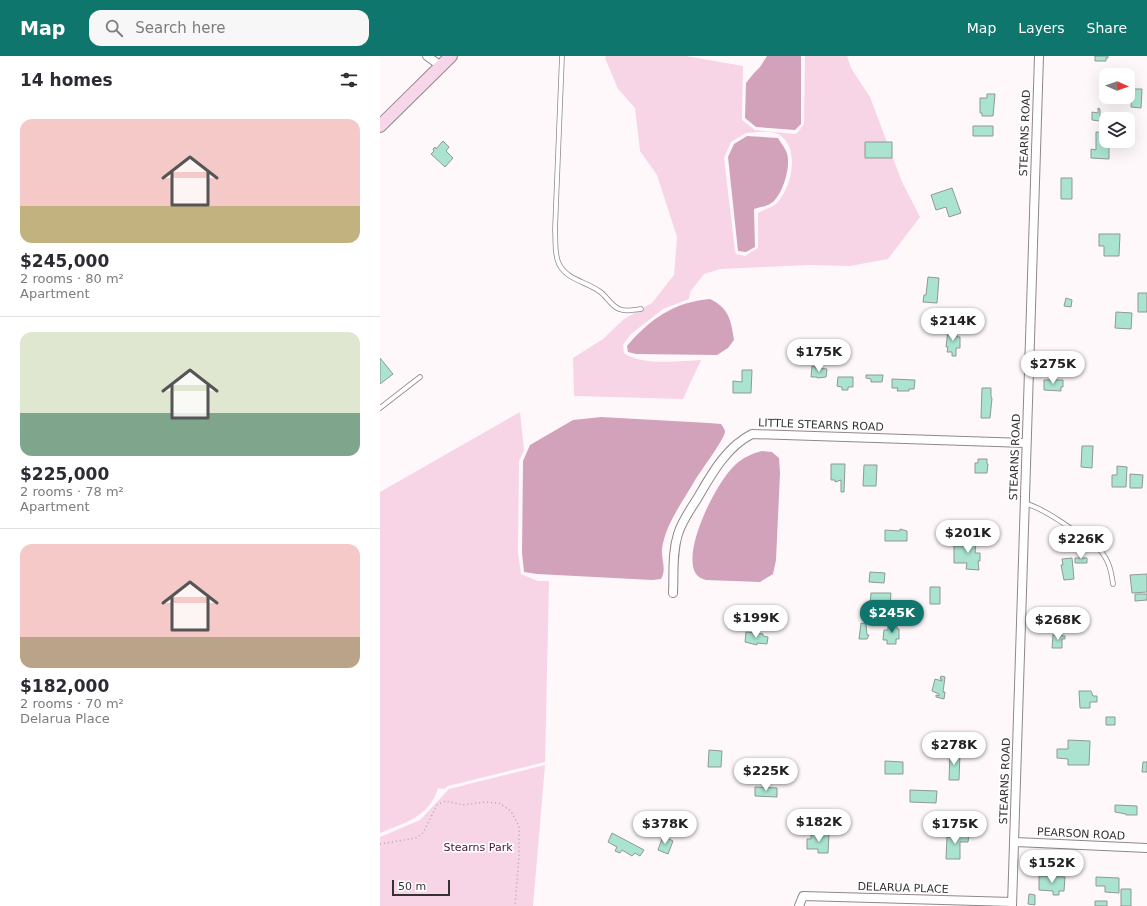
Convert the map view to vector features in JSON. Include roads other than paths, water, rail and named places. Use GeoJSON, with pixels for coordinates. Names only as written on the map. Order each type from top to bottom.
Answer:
{"type":"FeatureCollection","features":[{"type":"Feature","properties":{"kind":"main road"},"geometry":{"type":"LineString","coordinates":[[380,126],[438,61],[451,56]]}},
{"type":"Feature","properties":{"kind":"street"},"geometry":{"type":"LineString","coordinates":[[427,56],[438,61]]}},
{"type":"Feature","properties":{"kind":"street","name":"STEARNS ROAD"},"geometry":{"type":"LineString","coordinates":[[1012,904],[1039,56]]}},
{"type":"Feature","properties":{"kind":"street","name":"LITTLE STEARNS ROAD"},"geometry":{"type":"LineString","coordinates":[[673,592],[676,542],[684,519],[726,455],[736,445],[752,434],[1026,443]]}},
{"type":"Feature","properties":{"kind":"street","name":"PEARSON ROAD"},"geometry":{"type":"LineString","coordinates":[[1014,842],[1147,848]]}},
{"type":"Feature","properties":{"kind":"street","name":"DELARUA PLACE"},"geometry":{"type":"LineString","coordinates":[[799,906],[803,896],[1012,904]]}},
{"type":"Feature","properties":{"kind":"lane"},"geometry":{"type":"LineString","coordinates":[[562,56],[556,256],[559,264],[569,277],[600,291],[607,300],[618,309],[629,311],[641,309]]}},
{"type":"Feature","properties":{"kind":"lane"},"geometry":{"type":"LineString","coordinates":[[380,408],[420,377]]}},
{"type":"Feature","properties":{"kind":"lane"},"geometry":{"type":"LineString","coordinates":[[1024,503],[1034,506],[1044,512],[1099,549],[1106,556],[1111,567],[1113,584]]}},
{"type":"Feature","properties":{"kind":"park label","name":"Stearns Park"},"geometry":{"type":"Point","coordinates":[478,847]}}]}
